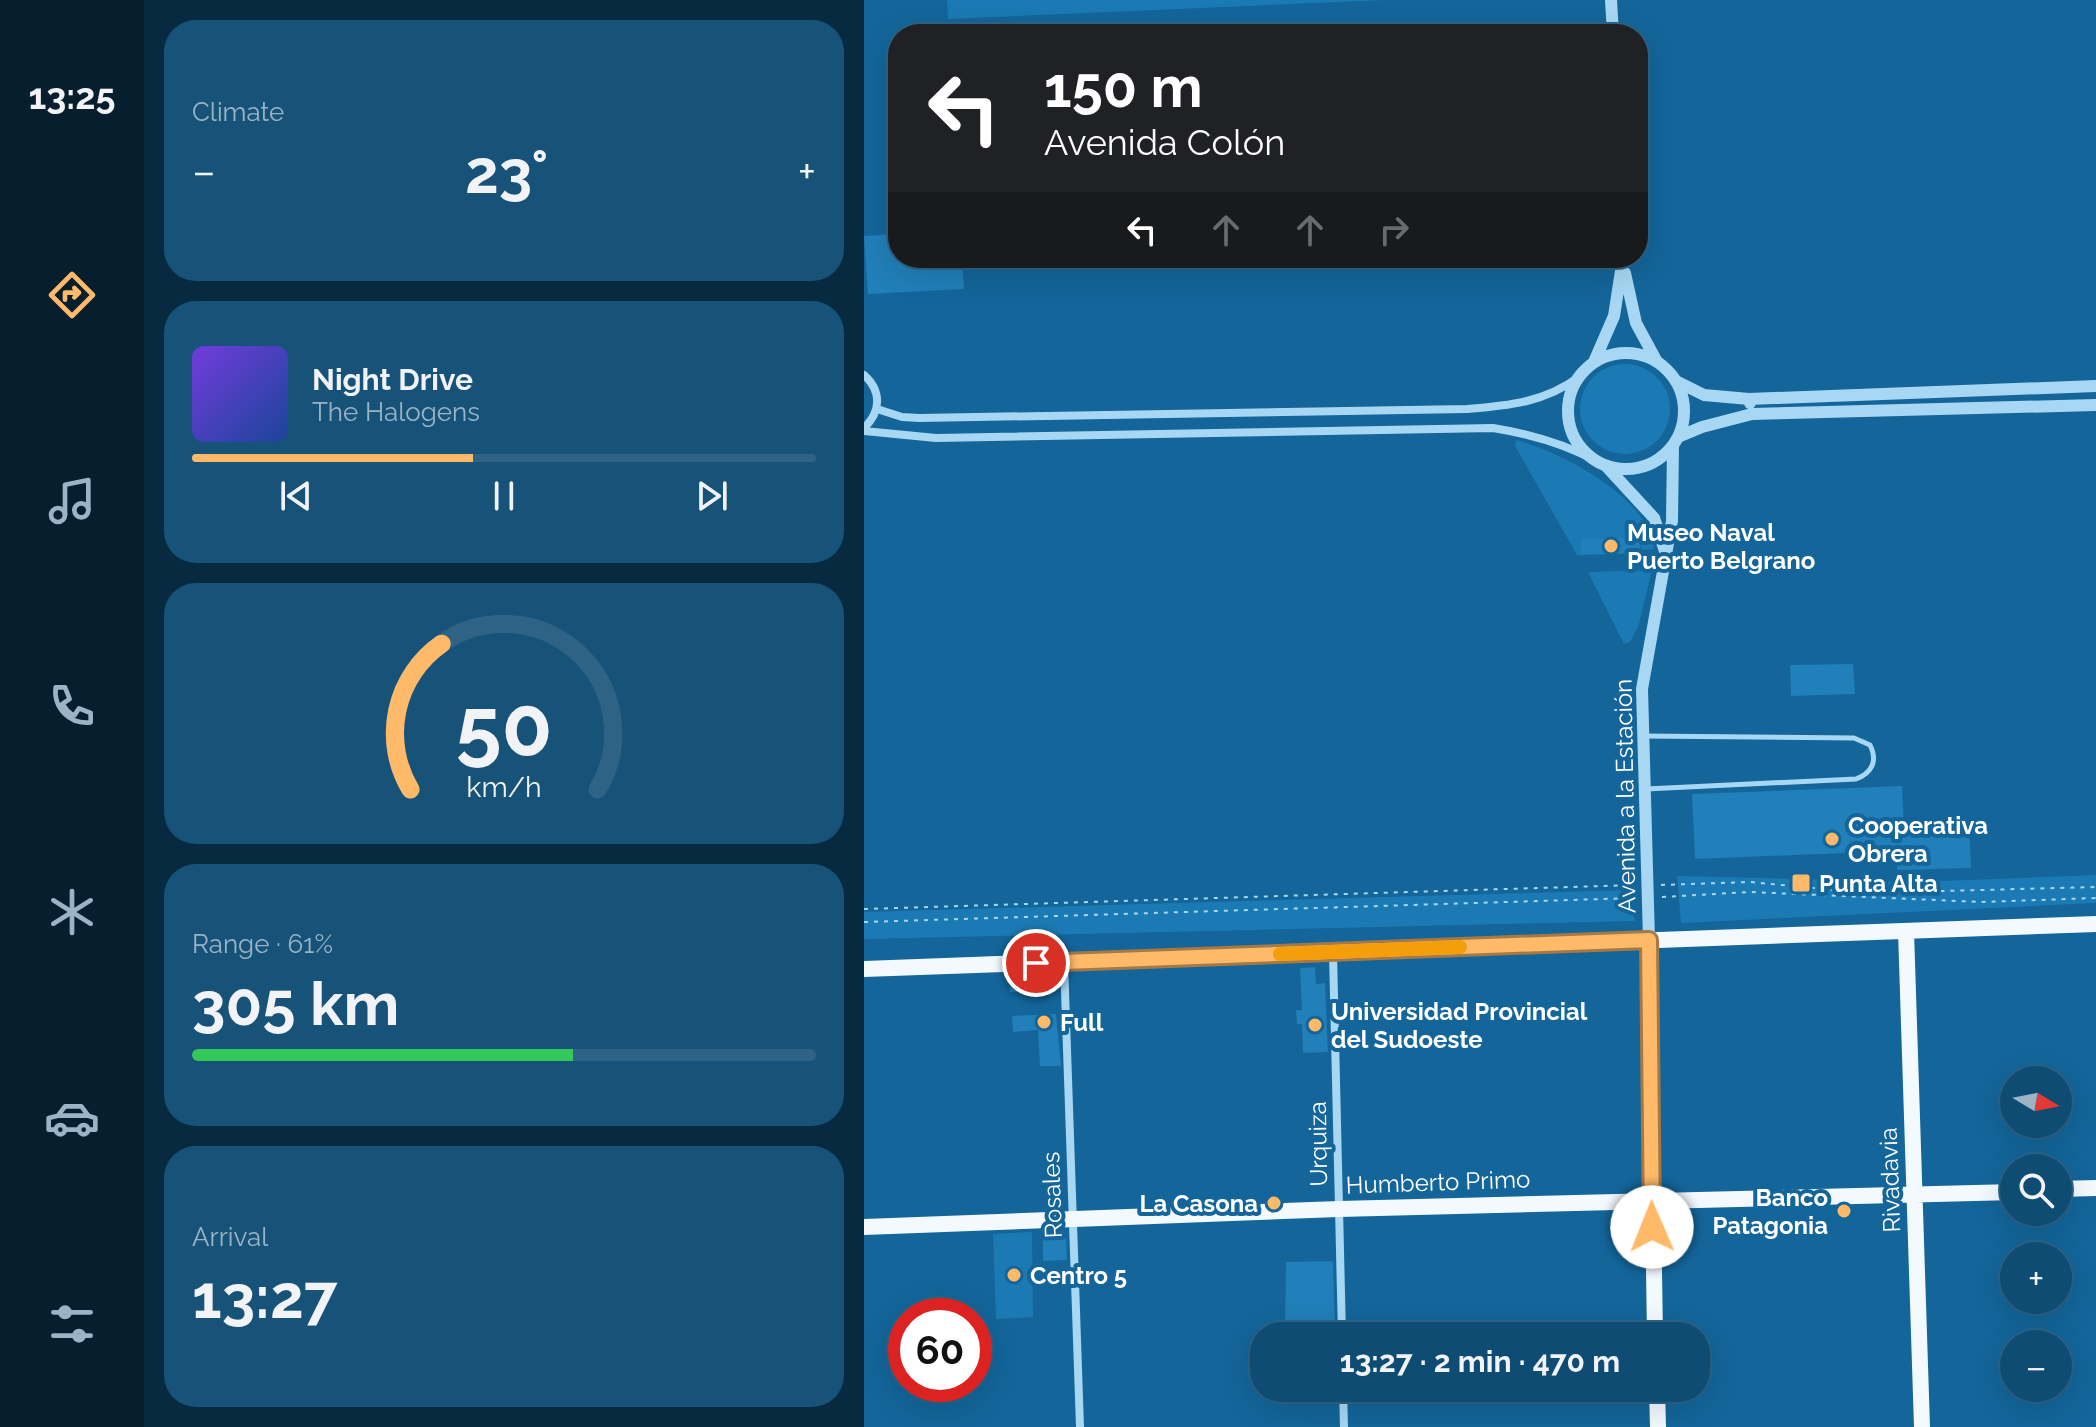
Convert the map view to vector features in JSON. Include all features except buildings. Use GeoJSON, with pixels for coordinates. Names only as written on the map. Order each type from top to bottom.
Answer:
{"type":"FeatureCollection","features":[{"type":"Feature","properties":{"kind":"main road"},"geometry":{"type":"LineString","coordinates":[[864,969],[2096,924]]}},
{"type":"Feature","properties":{"kind":"main road","name":"Rivadavia"},"geometry":{"type":"LineString","coordinates":[[1906,931],[1922,1427]]}},
{"type":"Feature","properties":{"kind":"main road"},"geometry":{"type":"LineString","coordinates":[[1649,940],[1655,1322]]}},
{"type":"Feature","properties":{"kind":"main road"},"geometry":{"type":"LineString","coordinates":[[2072,1189],[2096,1188]]}},
{"type":"Feature","properties":{"kind":"main road","name":"Humberto Primo"},"geometry":{"type":"LineString","coordinates":[[864,1227],[1339,1209],[2000,1193]]}},
{"type":"Feature","properties":{"kind":"main road"},"geometry":{"type":"LineString","coordinates":[[1657,1402],[1658,1427]]}},
{"type":"Feature","properties":{"kind":"street"},"geometry":{"type":"LineString","coordinates":[[1611,0],[1612,24]]}},
{"type":"Feature","properties":{"kind":"street"},"geometry":{"type":"LineString","coordinates":[[877,409],[902,417],[919,418],[1467,409],[1531,402],[1555,393],[1579,377],[1600,352],[1614,316],[1621,268]]}},
{"type":"Feature","properties":{"kind":"street"},"geometry":{"type":"LineString","coordinates":[[1625,268],[1636,323],[1648,349],[1676,381],[1704,395],[1749,399],[2096,386]]}},
{"type":"Feature","properties":{"kind":"street"},"geometry":{"type":"LineString","coordinates":[[1590,366],[1606,357],[1625,353],[1643,355],[1660,364]]}},
{"type":"Feature","properties":{"kind":"street"},"geometry":{"type":"LineString","coordinates":[[864,375],[875,389],[877,409],[864,429],[936,438],[1493,428],[1572,447],[1601,463],[1623,469],[1642,467],[1659,459],[1675,441],[1702,427],[1752,414],[2096,405]]}},
{"type":"Feature","properties":{"kind":"street"},"geometry":{"type":"LineString","coordinates":[[1579,377],[1570,397],[1571,426],[1580,446],[1601,463],[1654,518],[1666,558]]}},
{"type":"Feature","properties":{"kind":"street"},"geometry":{"type":"LineString","coordinates":[[1675,441],[1684,409],[1676,381]]}},
{"type":"Feature","properties":{"kind":"street"},"geometry":{"type":"LineString","coordinates":[[1749,399],[1752,414]]}},
{"type":"Feature","properties":{"kind":"street","name":"Avenida a la Estación"},"geometry":{"type":"LineString","coordinates":[[1649,940],[1642,689],[1672,521],[1675,441]]}},
{"type":"Feature","properties":{"kind":"street","name":"Urquiza"},"geometry":{"type":"LineString","coordinates":[[1333,952],[1342,1322]]}},
{"type":"Feature","properties":{"kind":"street","name":"Rosales"},"geometry":{"type":"LineString","coordinates":[[1064,962],[1080,1427]]}},
{"type":"Feature","properties":{"kind":"street"},"geometry":{"type":"LineString","coordinates":[[1343,1402],[1344,1427]]}},
{"type":"Feature","properties":{"kind":"lane"},"geometry":{"type":"LineString","coordinates":[[1643,736],[1854,738],[1870,745],[1874,759],[1870,771],[1856,779],[1645,789]]}},
{"type":"Feature","properties":{"kind":"path"},"geometry":{"type":"LineString","coordinates":[[864,922],[1648,891],[1750,882],[1865,893],[2096,887]]}},
{"type":"Feature","properties":{"kind":"path"},"geometry":{"type":"LineString","coordinates":[[864,909],[1648,891],[1981,902],[2096,898]]}},
{"type":"Feature","properties":{"kind":"shaded area"},"geometry":{"type":"Polygon","coordinates":[[[947,0],[1384,0],[948,19],[947,0]]]}},
{"type":"Feature","properties":{"kind":"shaded area"},"geometry":{"type":"Polygon","coordinates":[[[1616,364],[1634,364],[1650,371],[1663,384],[1670,400],[1670,418],[1663,434],[1650,447],[1634,454],[1616,454],[1600,447],[1587,434],[1580,418],[1580,400],[1587,384],[1600,371],[1616,364]]]}},
{"type":"Feature","properties":{"kind":"shaded area"},"geometry":{"type":"Polygon","coordinates":[[[1516,440],[1578,466],[1620,495],[1649,530],[1654,549],[1641,550],[1640,537],[1581,538],[1581,555],[1577,555],[1515,446],[1516,440]]]}},
{"type":"Feature","properties":{"kind":"shaded area"},"geometry":{"type":"Polygon","coordinates":[[[1652,570],[1639,624],[1630,642],[1624,644],[1588,572],[1652,570]]]}},
{"type":"Feature","properties":{"kind":"shaded area"},"geometry":{"type":"Polygon","coordinates":[[[2096,875],[2096,903],[1681,923],[1677,876],[1916,882],[2096,875]]]}},
{"type":"Feature","properties":{"kind":"shaded area"},"geometry":{"type":"Polygon","coordinates":[[[1632,890],[1635,921],[864,939],[864,912],[1632,890]]]}},
{"type":"Feature","properties":{"kind":"shaded area","name":"Centro 5"},"geometry":{"type":"Polygon","coordinates":[[[1032,1232],[1033,1317],[996,1319],[993,1234],[1032,1232]]]}},
{"type":"Feature","properties":{"kind":"slow traffic"},"geometry":{"type":"LineString","coordinates":[[1280,954],[1460,947]]}},
{"type":"Feature","properties":{"kind":"place","name":"Museo Naval Puerto Belgrano"},"geometry":{"type":"Point","coordinates":[1611,546]}},
{"type":"Feature","properties":{"kind":"place","name":"Cooperativa Obrera"},"geometry":{"type":"Point","coordinates":[1832,839]}},
{"type":"Feature","properties":{"kind":"place","name":"Punta Alta"},"geometry":{"type":"Point","coordinates":[1801,883]}},
{"type":"Feature","properties":{"kind":"place","name":"Full"},"geometry":{"type":"Point","coordinates":[1044,1022]}},
{"type":"Feature","properties":{"kind":"place","name":"Universidad Provincial del Sudoeste"},"geometry":{"type":"Point","coordinates":[1315,1025]}},
{"type":"Feature","properties":{"kind":"place","name":"La Casona"},"geometry":{"type":"Point","coordinates":[1274,1203]}},
{"type":"Feature","properties":{"kind":"place","name":"Banco Patagonia"},"geometry":{"type":"Point","coordinates":[1844,1211]}},
{"type":"Feature","properties":{"kind":"place","name":"Centro 5"},"geometry":{"type":"Point","coordinates":[1014,1275]}},
{"type":"Feature","properties":{"kind":"route"},"geometry":{"type":"LineString","coordinates":[[1036,963],[1649,940],[1652,1227]]}}]}
